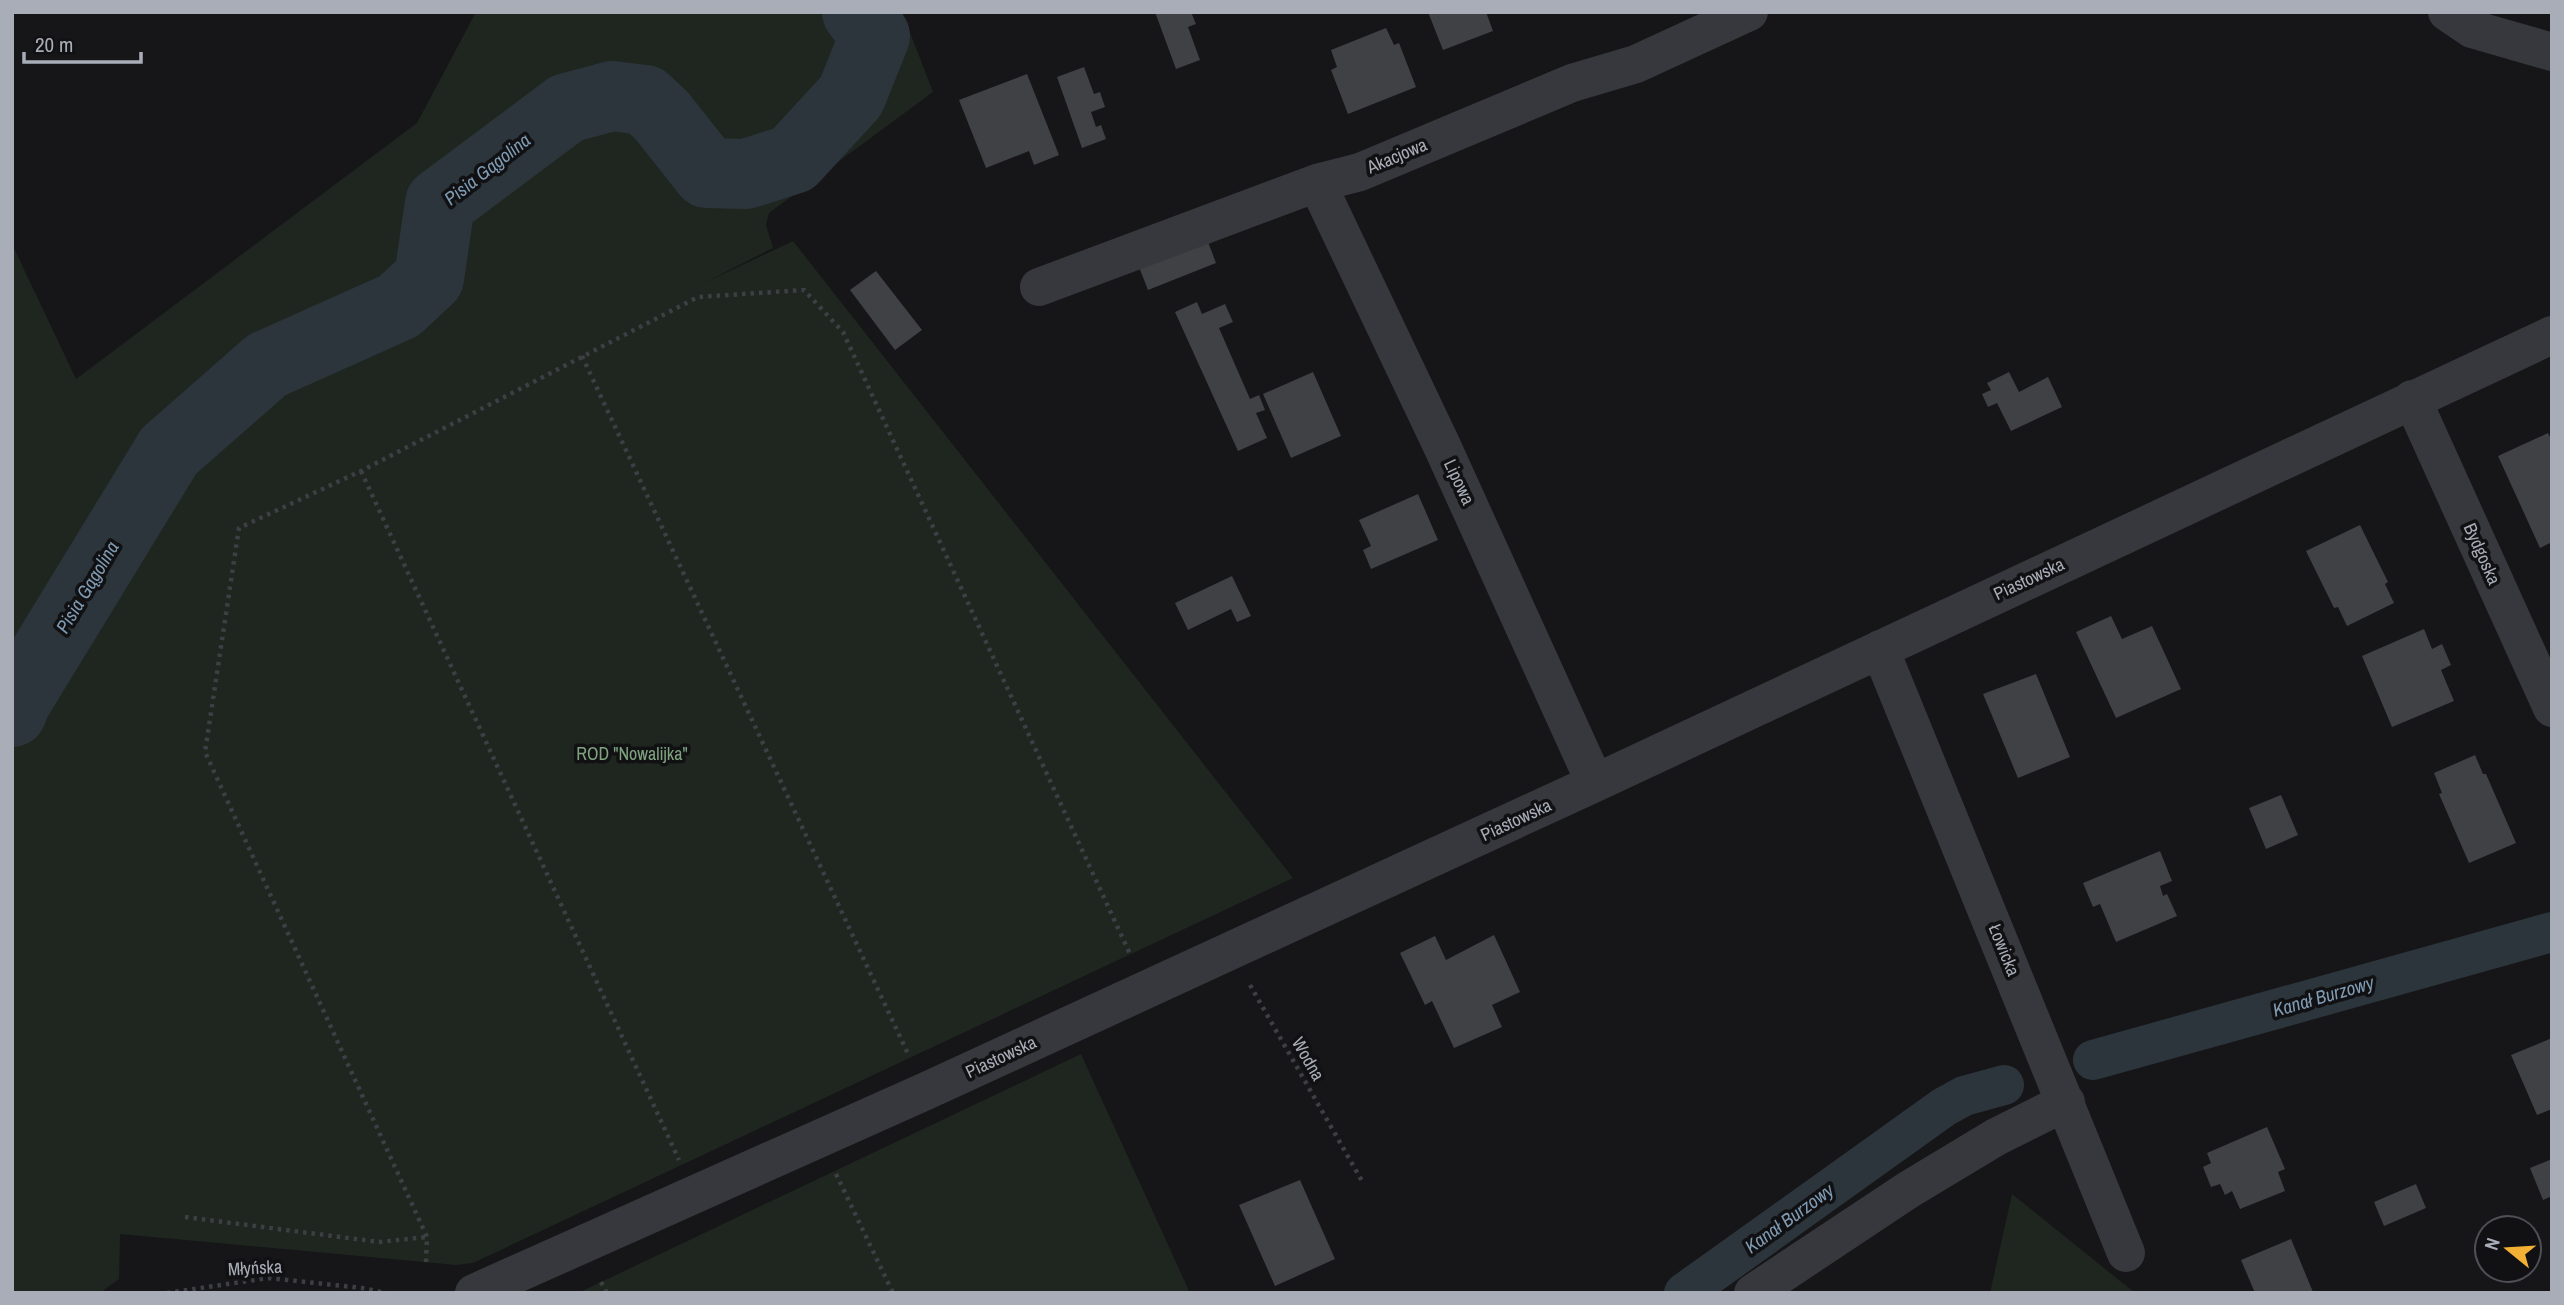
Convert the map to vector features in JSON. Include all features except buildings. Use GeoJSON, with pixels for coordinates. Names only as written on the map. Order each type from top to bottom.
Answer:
{"type":"FeatureCollection","features":[{"type":"Feature","properties":{"kind":"street","name":"Akacjowa"},"geometry":{"type":"LineString","coordinates":[[1040,287],[1317,183],[1360,172],[1572,83],[1636,64],[1749,12]]}},
{"type":"Feature","properties":{"kind":"street"},"geometry":{"type":"LineString","coordinates":[[2446,12],[2472,29],[2552,52]]}},
{"type":"Feature","properties":{"kind":"street","name":"Lipowa"},"geometry":{"type":"LineString","coordinates":[[1317,183],[1442,446],[1595,783]]}},
{"type":"Feature","properties":{"kind":"street","name":"Piastowska"},"geometry":{"type":"LineString","coordinates":[[474,1293],[926,1091],[1595,783],[2552,335]]}},
{"type":"Feature","properties":{"kind":"street","name":"Bydgoska"},"geometry":{"type":"LineString","coordinates":[[2413,399],[2552,708]]}},
{"type":"Feature","properties":{"kind":"street","name":"Łowicka"},"geometry":{"type":"LineString","coordinates":[[1880,649],[2126,1253]]}},
{"type":"Feature","properties":{"kind":"street"},"geometry":{"type":"LineString","coordinates":[[1753,1293],[1908,1190],[1996,1137],[2066,1102]]}},
{"type":"Feature","properties":{"kind":"path"},"geometry":{"type":"LineString","coordinates":[[426,1262],[427,1237],[205,752],[239,528],[360,471],[698,297],[804,290],[843,332],[1130,954]]}},
{"type":"Feature","properties":{"kind":"path"},"geometry":{"type":"LineString","coordinates":[[582,356],[909,1058]]}},
{"type":"Feature","properties":{"kind":"path"},"geometry":{"type":"LineString","coordinates":[[360,471],[682,1166]]}},
{"type":"Feature","properties":{"kind":"path","name":"Wodna"},"geometry":{"type":"LineString","coordinates":[[1230,951],[1362,1181]]}},
{"type":"Feature","properties":{"kind":"path"},"geometry":{"type":"LineString","coordinates":[[835,1171],[893,1293]]}},
{"type":"Feature","properties":{"kind":"path"},"geometry":{"type":"LineString","coordinates":[[185,1217],[379,1242],[427,1237]]}},
{"type":"Feature","properties":{"kind":"path","name":"Młyńska"},"geometry":{"type":"LineString","coordinates":[[167,1293],[184,1288],[269,1278],[386,1293]]}},
{"type":"Feature","properties":{"kind":"path"},"geometry":{"type":"LineString","coordinates":[[601,1282],[607,1293]]}},
{"type":"Feature","properties":{"kind":"green space","name":"ROD \"Nowalijka\""},"geometry":{"type":"Polygon","coordinates":[[[476,12],[902,12],[933,92],[769,213],[766,225],[773,248],[704,283],[793,241],[1293,878],[473,1263],[456,1265],[120,1234],[119,1279],[100,1293],[12,1293],[12,244],[76,379],[417,123],[476,12]]]}},
{"type":"Feature","properties":{"kind":"green space"},"geometry":{"type":"Polygon","coordinates":[[[1081,1054],[1190,1293],[578,1293],[1081,1054]]]}},
{"type":"Feature","properties":{"kind":"green space"},"geometry":{"type":"Polygon","coordinates":[[[2012,1194],[2135,1293],[1990,1293],[2012,1194]]]}},
{"type":"Feature","properties":{"kind":"waterway","name":"Pisia Gągolina"},"geometry":{"type":"LineString","coordinates":[[12,712],[169,451],[267,365],[399,306],[429,278],[440,203],[567,108],[612,96],[645,100],[662,116],[707,173],[746,174],[793,159],[851,96],[875,36],[857,12]]}},
{"type":"Feature","properties":{"kind":"waterway","name":"Kanał Burzowy"},"geometry":{"type":"LineString","coordinates":[[2093,1060],[2552,932]]}},
{"type":"Feature","properties":{"kind":"waterway","name":"Kanał Burzowy"},"geometry":{"type":"LineString","coordinates":[[1684,1293],[1944,1107],[1964,1096],[2004,1085]]}}]}
